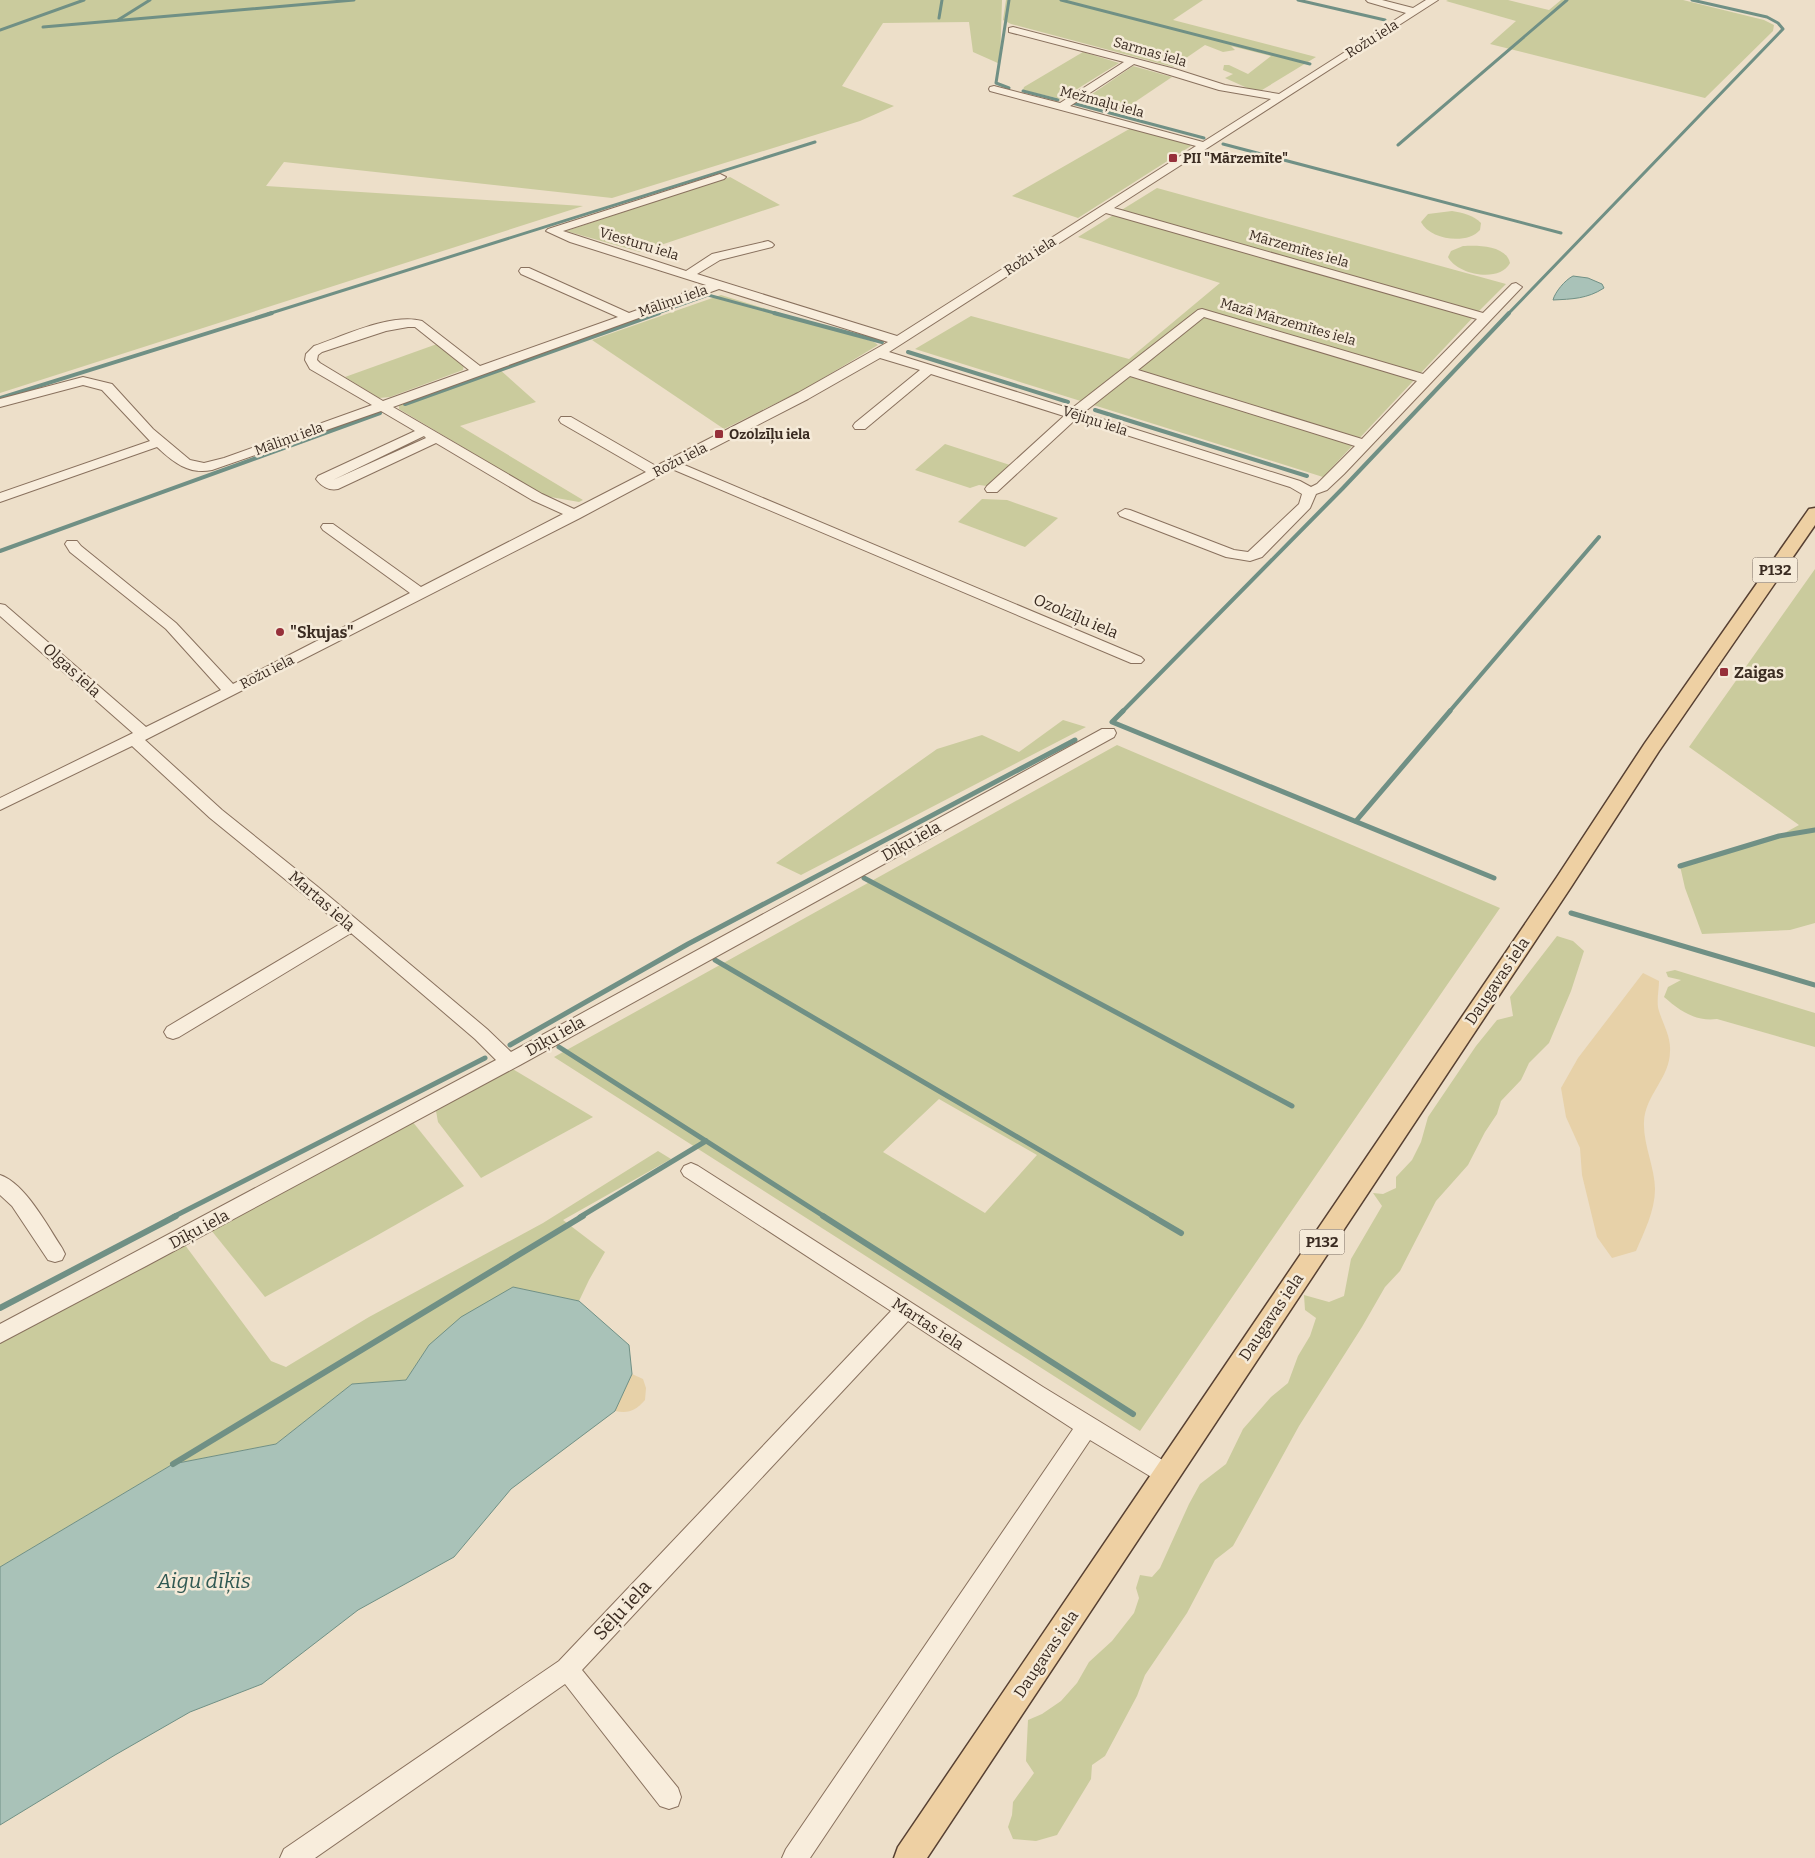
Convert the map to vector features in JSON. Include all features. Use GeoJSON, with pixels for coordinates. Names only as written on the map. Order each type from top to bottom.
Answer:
{"type":"FeatureCollection","features":[{"type":"Feature","properties":{"kind":"main road","name":"Daugavas iela"},"geometry":{"type":"LineString","coordinates":[[909,1858],[1564,882],[1652,747],[1815,513]]}},
{"type":"Feature","properties":{"kind":"street"},"geometry":{"type":"LineString","coordinates":[[1371,0],[1415,12]]}},
{"type":"Feature","properties":{"kind":"street","name":"Rožu iela"},"geometry":{"type":"LineString","coordinates":[[0,805],[231,691],[804,396],[899,341],[1203,145],[1433,0]]}},
{"type":"Feature","properties":{"kind":"street","name":"Sarmas iela"},"geometry":{"type":"LineString","coordinates":[[1013,30],[1132,60],[1223,88],[1279,98]]}},
{"type":"Feature","properties":{"kind":"street"},"geometry":{"type":"LineString","coordinates":[[1062,107],[1132,60]]}},
{"type":"Feature","properties":{"kind":"street","name":"Mežmaļu iela"},"geometry":{"type":"LineString","coordinates":[[994,90],[1203,145]]}},
{"type":"Feature","properties":{"kind":"street","name":"Viesturu iela"},"geometry":{"type":"LineString","coordinates":[[718,285],[688,274],[574,240],[552,231],[720,176]]}},
{"type":"Feature","properties":{"kind":"street","name":"Mārzemītes iela"},"geometry":{"type":"LineString","coordinates":[[1104,209],[1486,318]]}},
{"type":"Feature","properties":{"kind":"street"},"geometry":{"type":"LineString","coordinates":[[688,274],[716,256],[768,244]]}},
{"type":"Feature","properties":{"kind":"street"},"geometry":{"type":"LineString","coordinates":[[525,271],[628,317]]}},
{"type":"Feature","properties":{"kind":"street","name":"Māliņu iela"},"geometry":{"type":"LineString","coordinates":[[159,442],[184,463],[194,467],[216,465],[718,285],[899,341]]}},
{"type":"Feature","properties":{"kind":"street"},"geometry":{"type":"LineString","coordinates":[[1125,514],[1231,554],[1250,557],[1257,554],[1305,505],[1310,492],[1322,488],[1426,378],[1516,287]]}},
{"type":"Feature","properties":{"kind":"street","name":"Mazā Mārzemītes iela"},"geometry":{"type":"LineString","coordinates":[[1128,371],[1202,314],[1426,378]]}},
{"type":"Feature","properties":{"kind":"street"},"geometry":{"type":"LineString","coordinates":[[477,370],[418,324],[412,322],[390,326],[318,349],[312,354],[311,360],[315,366],[430,434],[546,502],[575,515]]}},
{"type":"Feature","properties":{"kind":"street","name":"Vējiņu iela"},"geometry":{"type":"LineString","coordinates":[[879,353],[1295,484],[1310,492]]}},
{"type":"Feature","properties":{"kind":"street"},"geometry":{"type":"LineString","coordinates":[[860,426],[929,369]]}},
{"type":"Feature","properties":{"kind":"street"},"geometry":{"type":"LineString","coordinates":[[992,489],[1074,414],[1128,371],[1364,444]]}},
{"type":"Feature","properties":{"kind":"street"},"geometry":{"type":"LineString","coordinates":[[0,403],[83,381],[107,387],[159,442],[0,498]]}},
{"type":"Feature","properties":{"kind":"street"},"geometry":{"type":"LineString","coordinates":[[566,420],[656,472]]}},
{"type":"Feature","properties":{"kind":"street"},"geometry":{"type":"LineString","coordinates":[[430,434],[333,486],[323,480],[430,434]]}},
{"type":"Feature","properties":{"kind":"street","name":"Ozolzīļu iela"},"geometry":{"type":"LineString","coordinates":[[671,464],[1136,660]]}},
{"type":"Feature","properties":{"kind":"street"},"geometry":{"type":"LineString","coordinates":[[546,502],[595,504]]}},
{"type":"Feature","properties":{"kind":"street"},"geometry":{"type":"LineString","coordinates":[[328,527],[420,593]]}},
{"type":"Feature","properties":{"kind":"street"},"geometry":{"type":"LineString","coordinates":[[72,544],[75,549],[171,626],[231,691]]}},
{"type":"Feature","properties":{"kind":"street","name":"Olgas iela"},"geometry":{"type":"LineString","coordinates":[[0,608],[138,736]]}},
{"type":"Feature","properties":{"kind":"street","name":"Dīķu iela"},"geometry":{"type":"LineString","coordinates":[[0,1334],[512,1060],[1108,733]]}},
{"type":"Feature","properties":{"kind":"street","name":"Martas iela"},"geometry":{"type":"LineString","coordinates":[[138,736],[216,814],[312,891],[350,926],[481,1034],[501,1055],[512,1060]]}},
{"type":"Feature","properties":{"kind":"street"},"geometry":{"type":"LineString","coordinates":[[173,1032],[350,926]]}},
{"type":"Feature","properties":{"kind":"street","name":"Martas iela"},"geometry":{"type":"LineString","coordinates":[[691,1170],[743,1206],[906,1309],[1086,1428],[1166,1474]]}},
{"type":"Feature","properties":{"kind":"street"},"geometry":{"type":"LineString","coordinates":[[0,1183],[19,1201],[55,1254]]}},
{"type":"Feature","properties":{"kind":"street","name":"Sēļu iela"},"geometry":{"type":"LineString","coordinates":[[293,1858],[567,1669],[906,1309]]}},
{"type":"Feature","properties":{"kind":"street"},"geometry":{"type":"LineString","coordinates":[[796,1858],[1086,1428]]}},
{"type":"Feature","properties":{"kind":"street"},"geometry":{"type":"LineString","coordinates":[[567,1669],[669,1797]]}},
{"type":"Feature","properties":{"kind":"green space"},"geometry":{"type":"Polygon","coordinates":[[[0,0],[1002,0],[1000,64],[973,52],[969,22],[883,23],[842,86],[894,106],[860,121],[612,198],[284,162],[266,186],[583,206],[0,393],[0,0]]]}},
{"type":"Feature","properties":{"kind":"green space"},"geometry":{"type":"Polygon","coordinates":[[[1006,0],[1203,0],[1173,20],[1316,57],[1262,90],[1254,91],[1225,78],[1233,74],[1223,70],[1224,65],[1229,65],[1248,74],[1271,56],[1231,46],[1235,50],[1223,52],[1205,45],[1173,67],[1011,24],[1003,20],[1006,0]]]}},
{"type":"Feature","properties":{"kind":"green space"},"geometry":{"type":"Polygon","coordinates":[[[1508,0],[1549,10],[1561,0],[1683,0],[1764,20],[1774,25],[1773,31],[1705,98],[1490,44],[1516,21],[1446,1],[1508,0]]]}},
{"type":"Feature","properties":{"kind":"green space"},"geometry":{"type":"Polygon","coordinates":[[[1083,52],[1119,63],[1061,99],[1023,90],[1024,87],[1083,52]]]}},
{"type":"Feature","properties":{"kind":"green space"},"geometry":{"type":"Polygon","coordinates":[[[1133,66],[1172,77],[1117,114],[1079,103],[1133,66]]]}},
{"type":"Feature","properties":{"kind":"green space"},"geometry":{"type":"Polygon","coordinates":[[[1131,128],[1186,142],[1191,146],[1078,218],[1012,196],[1131,128]]]}},
{"type":"Feature","properties":{"kind":"green space"},"geometry":{"type":"Polygon","coordinates":[[[730,177],[780,205],[640,252],[566,231],[730,177]]]}},
{"type":"Feature","properties":{"kind":"green space"},"geometry":{"type":"Polygon","coordinates":[[[1157,188],[1506,284],[1323,477],[915,349],[971,316],[1129,359],[1220,283],[1078,237],[1157,188]]]}},
{"type":"Feature","properties":{"kind":"green space"},"geometry":{"type":"Polygon","coordinates":[[[1452,211],[1475,218],[1481,223],[1480,230],[1467,238],[1449,238],[1432,233],[1421,222],[1428,214],[1452,211]]]}},
{"type":"Feature","properties":{"kind":"green space"},"geometry":{"type":"Polygon","coordinates":[[[1463,246],[1483,246],[1497,249],[1507,257],[1510,263],[1505,269],[1488,275],[1469,272],[1453,263],[1448,257],[1451,251],[1463,246]]]}},
{"type":"Feature","properties":{"kind":"green space"},"geometry":{"type":"Polygon","coordinates":[[[721,295],[874,342],[878,345],[805,389],[724,429],[592,340],[721,295]]]}},
{"type":"Feature","properties":{"kind":"green space"},"geometry":{"type":"Polygon","coordinates":[[[437,344],[464,365],[463,370],[390,397],[379,398],[345,377],[437,344]]]}},
{"type":"Feature","properties":{"kind":"green space"},"geometry":{"type":"Polygon","coordinates":[[[498,368],[536,402],[460,426],[583,500],[579,502],[545,496],[399,409],[399,404],[498,368]]]}},
{"type":"Feature","properties":{"kind":"green space"},"geometry":{"type":"Polygon","coordinates":[[[945,444],[1010,465],[987,486],[979,485],[970,488],[915,470],[945,444]]]}},
{"type":"Feature","properties":{"kind":"green space"},"geometry":{"type":"Polygon","coordinates":[[[982,499],[1007,500],[1058,518],[1025,547],[958,522],[982,499]]]}},
{"type":"Feature","properties":{"kind":"green space"},"geometry":{"type":"Polygon","coordinates":[[[1815,569],[1815,923],[1790,930],[1702,934],[1685,888],[1680,866],[1779,836],[1799,825],[1689,747],[1815,569]]]}},
{"type":"Feature","properties":{"kind":"green space"},"geometry":{"type":"Polygon","coordinates":[[[1063,720],[1086,727],[801,875],[776,863],[937,749],[982,735],[1019,752],[1063,720]]]}},
{"type":"Feature","properties":{"kind":"green space"},"geometry":{"type":"Polygon","coordinates":[[[1117,745],[1500,908],[1140,1431],[554,1057],[1117,745]],[[939,1099],[883,1152],[985,1213],[1037,1155],[939,1099]]]}},
{"type":"Feature","properties":{"kind":"green space"},"geometry":{"type":"Polygon","coordinates":[[[1557,936],[1573,941],[1584,951],[1571,991],[1549,1043],[1529,1063],[1521,1080],[1501,1101],[1497,1114],[1485,1132],[1468,1165],[1436,1201],[1400,1271],[1385,1287],[1299,1426],[1233,1546],[1215,1560],[1187,1613],[1145,1675],[1137,1696],[1105,1756],[1092,1765],[1091,1779],[1057,1835],[1036,1841],[1013,1839],[1008,1827],[1012,1815],[1013,1802],[1034,1773],[1026,1761],[1028,1720],[1042,1714],[1061,1701],[1077,1683],[1089,1662],[1112,1641],[1134,1613],[1139,1598],[1136,1588],[1140,1575],[1152,1577],[1160,1568],[1200,1484],[1226,1464],[1243,1429],[1271,1397],[1288,1383],[1298,1356],[1310,1336],[1316,1318],[1305,1310],[1304,1295],[1329,1302],[1344,1296],[1351,1259],[1382,1206],[1373,1193],[1383,1194],[1396,1188],[1396,1177],[1412,1160],[1421,1142],[1428,1117],[1476,1046],[1497,1020],[1513,1016],[1510,997],[1557,936]]]}},
{"type":"Feature","properties":{"kind":"green space"},"geometry":{"type":"Polygon","coordinates":[[[1675,970],[1815,1013],[1815,1047],[1717,1019],[1702,1019],[1688,1014],[1664,997],[1668,987],[1681,980],[1668,977],[1666,972],[1675,970]]]}},
{"type":"Feature","properties":{"kind":"green space"},"geometry":{"type":"Polygon","coordinates":[[[511,1068],[593,1117],[481,1178],[438,1122],[436,1111],[511,1068]]]}},
{"type":"Feature","properties":{"kind":"green space"},"geometry":{"type":"Polygon","coordinates":[[[412,1121],[464,1186],[265,1297],[211,1230],[412,1121]]]}},
{"type":"Feature","properties":{"kind":"green space"},"geometry":{"type":"Polygon","coordinates":[[[658,1151],[671,1159],[563,1220],[605,1252],[579,1301],[513,1287],[429,1345],[406,1380],[352,1384],[276,1444],[173,1464],[0,1567],[0,1340],[185,1245],[271,1361],[286,1367],[369,1317],[543,1223],[658,1151]]]}},
{"type":"Feature","properties":{"kind":"sand"},"geometry":{"type":"Polygon","coordinates":[[[1643,973],[1659,981],[1658,1008],[1670,1046],[1666,1070],[1648,1103],[1644,1122],[1645,1139],[1653,1173],[1655,1197],[1636,1251],[1612,1258],[1597,1237],[1582,1175],[1580,1148],[1566,1117],[1561,1088],[1578,1058],[1643,973]]]}},
{"type":"Feature","properties":{"kind":"sand"},"geometry":{"type":"Polygon","coordinates":[[[632,1374],[643,1379],[646,1388],[645,1400],[632,1410],[624,1412],[615,1411],[632,1374]]]}},
{"type":"Feature","properties":{"kind":"water"},"geometry":{"type":"Polygon","coordinates":[[[1573,276],[1588,278],[1602,284],[1604,288],[1598,292],[1573,299],[1553,300],[1561,286],[1573,276]]]}},
{"type":"Feature","properties":{"kind":"water","name":"Aigu dīķis"},"geometry":{"type":"Polygon","coordinates":[[[513,1287],[579,1301],[629,1345],[632,1374],[615,1411],[511,1489],[454,1557],[358,1610],[262,1684],[190,1712],[0,1825],[0,1567],[173,1464],[276,1444],[352,1384],[406,1380],[429,1345],[461,1317],[513,1287]]]}},
{"type":"Feature","properties":{"kind":"waterway"},"geometry":{"type":"LineString","coordinates":[[0,30],[84,0]]}},
{"type":"Feature","properties":{"kind":"waterway"},"geometry":{"type":"LineString","coordinates":[[118,20],[150,0]]}},
{"type":"Feature","properties":{"kind":"waterway"},"geometry":{"type":"LineString","coordinates":[[43,27],[354,0]]}},
{"type":"Feature","properties":{"kind":"waterway"},"geometry":{"type":"LineString","coordinates":[[939,18],[942,0]]}},
{"type":"Feature","properties":{"kind":"waterway"},"geometry":{"type":"LineString","coordinates":[[1009,0],[996,83],[1009,88]]}},
{"type":"Feature","properties":{"kind":"waterway"},"geometry":{"type":"LineString","coordinates":[[1061,0],[1310,64]]}},
{"type":"Feature","properties":{"kind":"waterway"},"geometry":{"type":"LineString","coordinates":[[1298,0],[1385,20]]}},
{"type":"Feature","properties":{"kind":"waterway"},"geometry":{"type":"LineString","coordinates":[[1398,145],[1567,0]]}},
{"type":"Feature","properties":{"kind":"waterway"},"geometry":{"type":"LineString","coordinates":[[1508,314],[1783,29],[1778,23],[1767,17],[1692,0]]}},
{"type":"Feature","properties":{"kind":"waterway"},"geometry":{"type":"LineString","coordinates":[[1023,91],[1058,100]]}},
{"type":"Feature","properties":{"kind":"waterway"},"geometry":{"type":"LineString","coordinates":[[1072,103],[1204,138]]}},
{"type":"Feature","properties":{"kind":"waterway"},"geometry":{"type":"LineString","coordinates":[[268,314],[815,142]]}},
{"type":"Feature","properties":{"kind":"waterway"},"geometry":{"type":"LineString","coordinates":[[1223,144],[1561,233]]}},
{"type":"Feature","properties":{"kind":"waterway"},"geometry":{"type":"LineString","coordinates":[[655,314],[708,295],[778,314]]}},
{"type":"Feature","properties":{"kind":"waterway"},"geometry":{"type":"LineString","coordinates":[[0,398],[272,313]]}},
{"type":"Feature","properties":{"kind":"waterway"},"geometry":{"type":"LineString","coordinates":[[405,404],[659,313]]}},
{"type":"Feature","properties":{"kind":"waterway"},"geometry":{"type":"LineString","coordinates":[[774,313],[882,342]]}},
{"type":"Feature","properties":{"kind":"waterway"},"geometry":{"type":"LineString","coordinates":[[1122,712],[1343,488],[1509,313]]}},
{"type":"Feature","properties":{"kind":"waterway"},"geometry":{"type":"LineString","coordinates":[[908,352],[1068,402]]}},
{"type":"Feature","properties":{"kind":"waterway"},"geometry":{"type":"LineString","coordinates":[[1095,410],[1307,476]]}},
{"type":"Feature","properties":{"kind":"waterway"},"geometry":{"type":"LineString","coordinates":[[0,551],[380,413]]}},
{"type":"Feature","properties":{"kind":"waterway"},"geometry":{"type":"LineString","coordinates":[[1449,712],[1599,537]]}},
{"type":"Feature","properties":{"kind":"waterway"},"geometry":{"type":"LineString","coordinates":[[1356,821],[1450,711]]}},
{"type":"Feature","properties":{"kind":"waterway"},"geometry":{"type":"LineString","coordinates":[[1122,712],[1112,722],[1494,878]]}},
{"type":"Feature","properties":{"kind":"waterway"},"geometry":{"type":"LineString","coordinates":[[510,1045],[688,944],[1075,740]]}},
{"type":"Feature","properties":{"kind":"waterway"},"geometry":{"type":"LineString","coordinates":[[1680,866],[1779,836],[1815,830]]}},
{"type":"Feature","properties":{"kind":"waterway"},"geometry":{"type":"LineString","coordinates":[[864,878],[1292,1106]]}},
{"type":"Feature","properties":{"kind":"waterway"},"geometry":{"type":"LineString","coordinates":[[1571,913],[1815,985]]}},
{"type":"Feature","properties":{"kind":"waterway"},"geometry":{"type":"LineString","coordinates":[[715,960],[1154,1217]]}},
{"type":"Feature","properties":{"kind":"waterway"},"geometry":{"type":"LineString","coordinates":[[559,1047],[825,1217]]}},
{"type":"Feature","properties":{"kind":"waterway"},"geometry":{"type":"LineString","coordinates":[[173,1217],[485,1058]]}},
{"type":"Feature","properties":{"kind":"waterway"},"geometry":{"type":"LineString","coordinates":[[580,1217],[706,1141]]}},
{"type":"Feature","properties":{"kind":"waterway"},"geometry":{"type":"LineString","coordinates":[[0,1308],[176,1216]]}},
{"type":"Feature","properties":{"kind":"waterway"},"geometry":{"type":"LineString","coordinates":[[173,1464],[583,1216]]}},
{"type":"Feature","properties":{"kind":"waterway"},"geometry":{"type":"LineString","coordinates":[[823,1216],[1133,1414]]}},
{"type":"Feature","properties":{"kind":"waterway"},"geometry":{"type":"LineString","coordinates":[[1152,1216],[1181,1233]]}},
{"type":"Feature","properties":{"kind":"place","name":"PII \"Mārzemīte\""},"geometry":{"type":"Point","coordinates":[1173,158]}},
{"type":"Feature","properties":{"kind":"place","name":"Ozolzīļu iela"},"geometry":{"type":"Point","coordinates":[719,434]}},
{"type":"Feature","properties":{"kind":"place","name":"\"Skujas\""},"geometry":{"type":"Point","coordinates":[280,632]}},
{"type":"Feature","properties":{"kind":"place","name":"Zaigas"},"geometry":{"type":"Point","coordinates":[1724,672]}}]}
